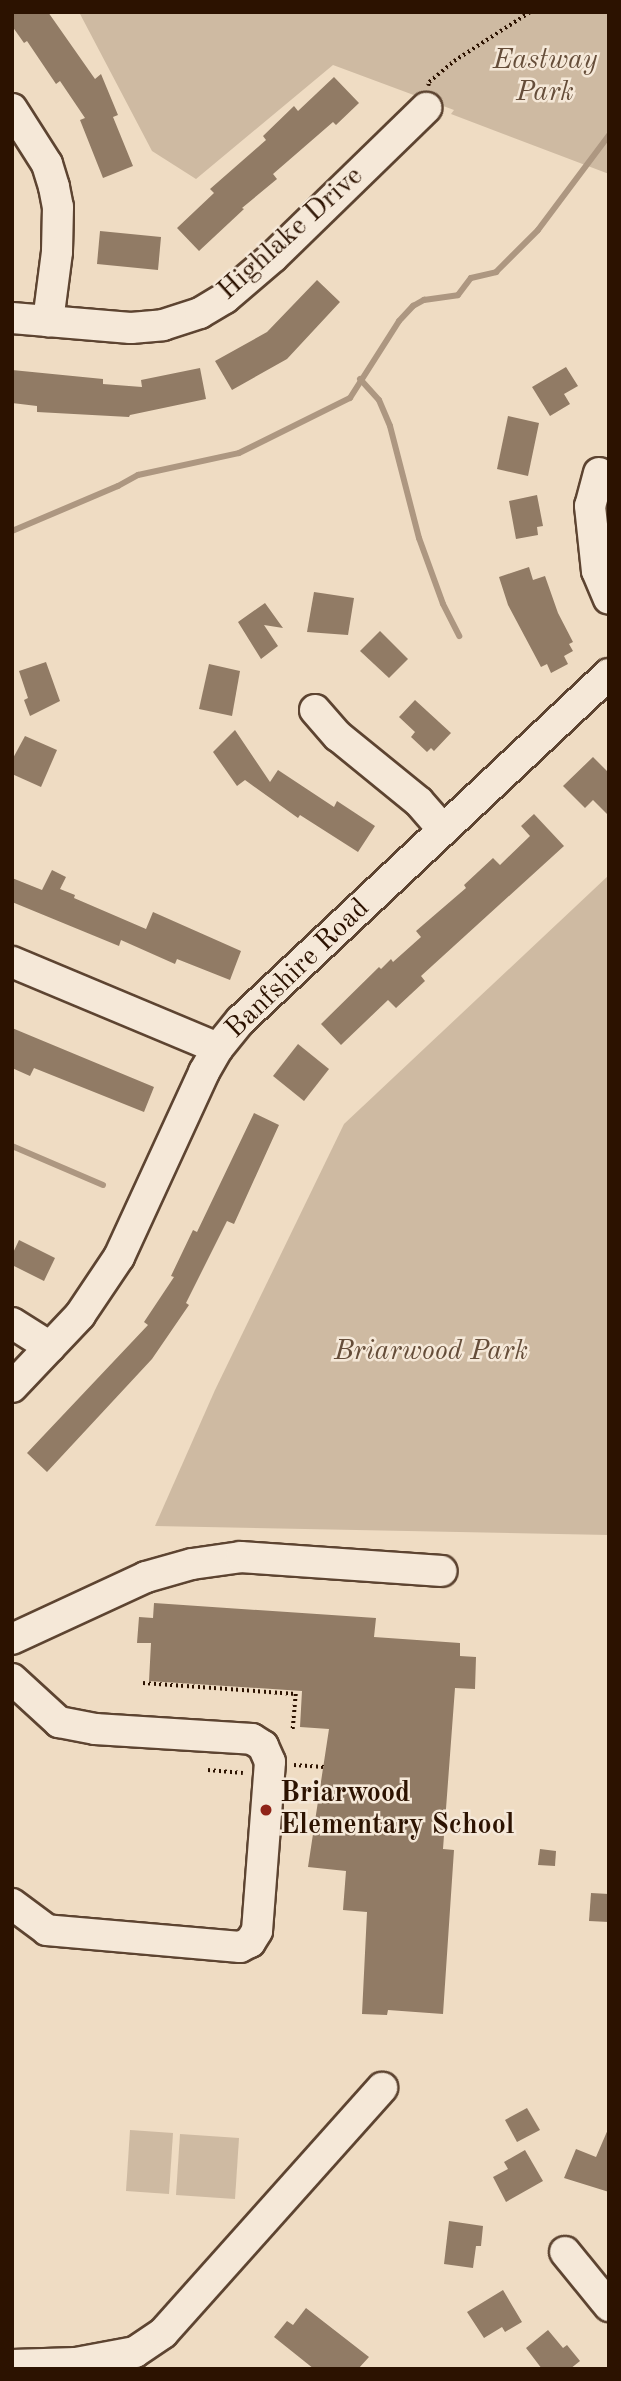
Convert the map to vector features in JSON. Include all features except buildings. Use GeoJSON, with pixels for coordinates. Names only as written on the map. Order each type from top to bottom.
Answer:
{"type":"FeatureCollection","features":[{"type":"Feature","properties":{"kind":"street","name":"Highlake Drive"},"geometry":{"type":"LineString","coordinates":[[12,318],[131,328],[163,325],[200,313],[225,298],[273,257],[426,108]]}},
{"type":"Feature","properties":{"kind":"street"},"geometry":{"type":"LineString","coordinates":[[12,109],[47,164],[56,197],[57,252],[48,321]]}},
{"type":"Feature","properties":{"kind":"street"},"geometry":{"type":"LineString","coordinates":[[599,472],[590,506],[597,571],[609,599]]}},
{"type":"Feature","properties":{"kind":"street","name":"Banfshire Road"},"geometry":{"type":"LineString","coordinates":[[12,1387],[80,1315],[119,1257],[218,1048],[241,1020],[609,674]]}},
{"type":"Feature","properties":{"kind":"street"},"geometry":{"type":"LineString","coordinates":[[315,710],[338,736],[419,802],[443,830]]}},
{"type":"Feature","properties":{"kind":"street"},"geometry":{"type":"LineString","coordinates":[[12,962],[218,1048]]}},
{"type":"Feature","properties":{"kind":"street"},"geometry":{"type":"LineString","coordinates":[[12,1324],[50,1347]]}},
{"type":"Feature","properties":{"kind":"street"},"geometry":{"type":"LineString","coordinates":[[12,1639],[146,1577],[192,1564],[241,1557],[442,1571]]}},
{"type":"Feature","properties":{"kind":"street"},"geometry":{"type":"LineString","coordinates":[[12,1679],[59,1722],[95,1730],[253,1739],[263,1746],[270,1762],[257,1931],[250,1942],[240,1947],[47,1930],[12,1904]]}},
{"type":"Feature","properties":{"kind":"street"},"geometry":{"type":"LineString","coordinates":[[12,2365],[76,2363],[135,2352],[163,2333],[382,2088]]}},
{"type":"Feature","properties":{"kind":"street"},"geometry":{"type":"LineString","coordinates":[[565,2252],[609,2306]]}},
{"type":"Feature","properties":{"kind":"path"},"geometry":{"type":"LineString","coordinates":[[426,108],[429,82],[494,33],[530,12]]}},
{"type":"Feature","properties":{"kind":"path"},"geometry":{"type":"LineString","coordinates":[[143,1683],[296,1694],[293,1730]]}},
{"type":"Feature","properties":{"kind":"path"},"geometry":{"type":"LineString","coordinates":[[292,1764],[324,1766]]}},
{"type":"Feature","properties":{"kind":"green space","name":"Eastway Park"},"geometry":{"type":"Polygon","coordinates":[[[79,12],[609,12],[609,174],[451,114],[454,110],[333,65],[196,179],[152,151],[79,12]]]}},
{"type":"Feature","properties":{"kind":"green space","name":"Briarwood Park"},"geometry":{"type":"Polygon","coordinates":[[[609,875],[609,1535],[155,1526],[215,1390],[344,1124],[609,875]]]}},
{"type":"Feature","properties":{"kind":"green space"},"geometry":{"type":"Polygon","coordinates":[[[130,2130],[173,2133],[169,2194],[126,2191],[130,2130]]]}},
{"type":"Feature","properties":{"kind":"green space"},"geometry":{"type":"Polygon","coordinates":[[[180,2134],[239,2138],[235,2199],[176,2195],[180,2134]]]}},
{"type":"Feature","properties":{"kind":"waterway"},"geometry":{"type":"LineString","coordinates":[[12,531],[138,475],[239,453],[350,398],[399,321],[413,306],[424,300],[458,295],[471,278],[496,272],[538,230],[609,135]]}},
{"type":"Feature","properties":{"kind":"waterway"},"geometry":{"type":"LineString","coordinates":[[360,379],[379,400],[390,426],[419,538],[443,604],[459,636]]}},
{"type":"Feature","properties":{"kind":"waterway"},"geometry":{"type":"LineString","coordinates":[[12,1146],[103,1185]]}},
{"type":"Feature","properties":{"kind":"place","name":"Briarwood Elementary School"},"geometry":{"type":"Point","coordinates":[266,1810]}}]}
